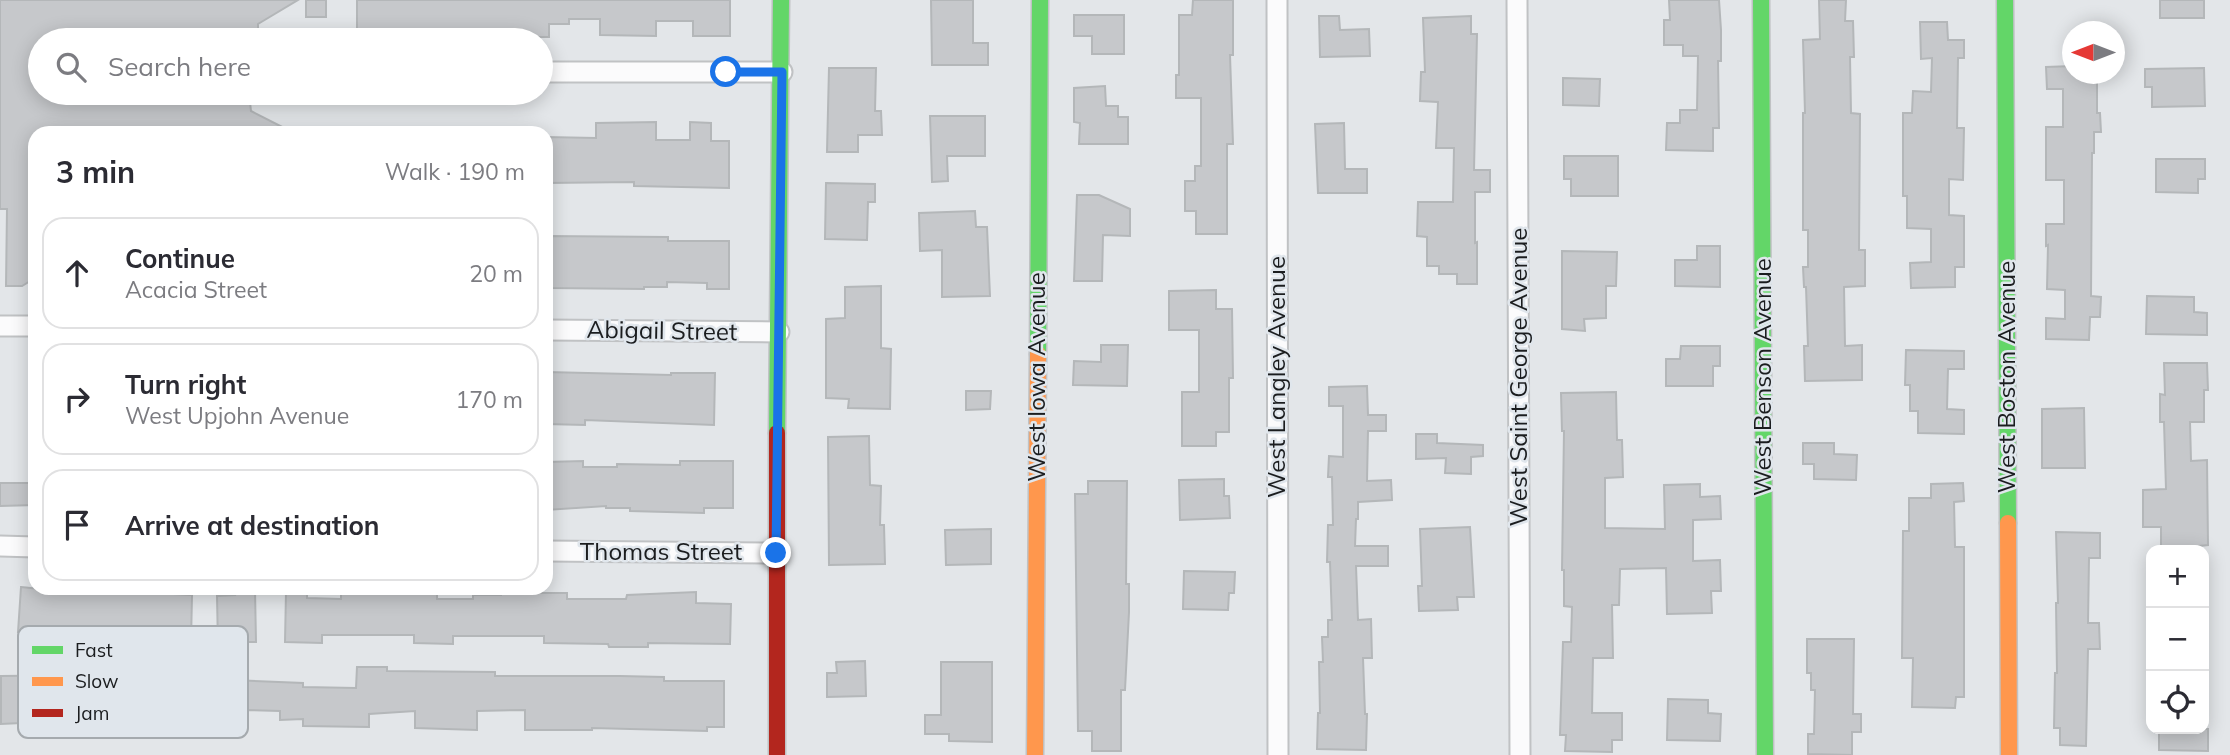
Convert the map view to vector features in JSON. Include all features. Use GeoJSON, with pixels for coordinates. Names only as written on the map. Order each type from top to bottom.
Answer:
{"type":"FeatureCollection","features":[{"type":"Feature","properties":{"kind":"street"},"geometry":{"type":"LineString","coordinates":[[777,755],[781,0]]}},
{"type":"Feature","properties":{"kind":"street","name":"West Iowa Avenue"},"geometry":{"type":"LineString","coordinates":[[1035,755],[1040,0]]}},
{"type":"Feature","properties":{"kind":"street","name":"West Langley Avenue"},"geometry":{"type":"LineString","coordinates":[[1277,0],[1278,755]]}},
{"type":"Feature","properties":{"kind":"street","name":"West Saint George Avenue"},"geometry":{"type":"LineString","coordinates":[[1517,0],[1520,755]]}},
{"type":"Feature","properties":{"kind":"street","name":"West Benson Avenue"},"geometry":{"type":"LineString","coordinates":[[1760,0],[1765,755]]}},
{"type":"Feature","properties":{"kind":"street","name":"West Boston Avenue"},"geometry":{"type":"LineString","coordinates":[[2004,0],[2009,755]]}},
{"type":"Feature","properties":{"kind":"street"},"geometry":{"type":"LineString","coordinates":[[553,72],[782,72]]}},
{"type":"Feature","properties":{"kind":"street"},"geometry":{"type":"LineString","coordinates":[[0,326],[28,326]]}},
{"type":"Feature","properties":{"kind":"street","name":"Abigail Street"},"geometry":{"type":"LineString","coordinates":[[553,330],[779,332]]}},
{"type":"Feature","properties":{"kind":"street"},"geometry":{"type":"LineString","coordinates":[[0,547],[28,547]]}},
{"type":"Feature","properties":{"kind":"street","name":"Thomas Street"},"geometry":{"type":"LineString","coordinates":[[553,551],[776,553]]}},
{"type":"Feature","properties":{"kind":"building"},"geometry":{"type":"Polygon","coordinates":[[[0,0],[298,0],[258,24],[258,28],[28,28],[28,105],[250,105],[251,111],[280,126],[28,126],[28,282],[22,286],[6,286],[7,209],[0,209],[0,0]]]}},
{"type":"Feature","properties":{"kind":"building"},"geometry":{"type":"Polygon","coordinates":[[[306,0],[326,0],[326,17],[306,17],[306,0]]]}},
{"type":"Feature","properties":{"kind":"building"},"geometry":{"type":"Polygon","coordinates":[[[357,0],[730,0],[730,36],[693,36],[693,21],[656,21],[656,36],[600,35],[600,19],[569,19],[569,24],[549,24],[549,28],[357,28],[357,0]]]}},
{"type":"Feature","properties":{"kind":"building"},"geometry":{"type":"Polygon","coordinates":[[[931,0],[973,0],[973,43],[988,43],[988,65],[932,65],[931,0]]]}},
{"type":"Feature","properties":{"kind":"building"},"geometry":{"type":"Polygon","coordinates":[[[1193,0],[1233,0],[1233,55],[1230,55],[1233,144],[1227,144],[1227,234],[1196,234],[1196,211],[1185,211],[1185,181],[1195,181],[1195,166],[1201,166],[1201,98],[1176,98],[1176,75],[1179,75],[1179,15],[1192,15],[1193,0]]]}},
{"type":"Feature","properties":{"kind":"building"},"geometry":{"type":"Polygon","coordinates":[[[1669,0],[1719,0],[1719,128],[1713,128],[1713,151],[1666,150],[1667,123],[1680,123],[1680,110],[1697,110],[1698,56],[1683,56],[1683,45],[1664,45],[1664,20],[1670,20],[1669,0]]]}},
{"type":"Feature","properties":{"kind":"building"},"geometry":{"type":"Polygon","coordinates":[[[1819,0],[1846,0],[1845,21],[1853,21],[1854,57],[1850,57],[1851,113],[1860,114],[1859,250],[1865,250],[1865,286],[1844,287],[1845,346],[1862,345],[1862,380],[1805,381],[1804,346],[1808,346],[1803,267],[1808,267],[1808,230],[1803,230],[1803,40],[1820,39],[1819,0]]]}},
{"type":"Feature","properties":{"kind":"building"},"geometry":{"type":"Polygon","coordinates":[[[2160,0],[2204,0],[2204,18],[2160,18],[2160,0]]]}},
{"type":"Feature","properties":{"kind":"building"},"geometry":{"type":"Polygon","coordinates":[[[1074,15],[1124,15],[1124,54],[1092,54],[1092,36],[1074,36],[1074,15]]]}},
{"type":"Feature","properties":{"kind":"building"},"geometry":{"type":"Polygon","coordinates":[[[1319,16],[1339,16],[1340,30],[1369,29],[1370,56],[1320,57],[1319,16]]]}},
{"type":"Feature","properties":{"kind":"building"},"geometry":{"type":"Polygon","coordinates":[[[1471,16],[1471,34],[1477,34],[1474,170],[1490,170],[1490,192],[1475,192],[1477,284],[1457,284],[1457,274],[1439,274],[1439,266],[1427,266],[1427,237],[1417,236],[1418,202],[1453,202],[1454,148],[1436,148],[1438,102],[1420,101],[1421,72],[1425,72],[1423,18],[1471,16]]]}},
{"type":"Feature","properties":{"kind":"building"},"geometry":{"type":"Polygon","coordinates":[[[1920,22],[1947,22],[1948,40],[1964,40],[1964,58],[1958,58],[1957,128],[1964,128],[1963,180],[1949,179],[1949,215],[1964,216],[1964,267],[1955,267],[1955,287],[1911,288],[1910,263],[1931,262],[1931,229],[1907,228],[1907,196],[1903,196],[1903,113],[1912,113],[1913,91],[1931,92],[1932,58],[1921,59],[1920,22]]]}},
{"type":"Feature","properties":{"kind":"building"},"geometry":{"type":"Polygon","coordinates":[[[2062,66],[2062,84],[2097,84],[2097,113],[2100,113],[2101,132],[2094,132],[2092,153],[2091,296],[2101,297],[2100,317],[2090,317],[2089,340],[2046,339],[2046,318],[2065,319],[2065,290],[2047,289],[2046,224],[2064,224],[2064,180],[2046,180],[2046,127],[2063,127],[2063,89],[2047,89],[2046,67],[2062,66]]]}},
{"type":"Feature","properties":{"kind":"building"},"geometry":{"type":"Polygon","coordinates":[[[829,68],[876,68],[875,111],[881,111],[882,135],[858,135],[858,152],[827,152],[829,68]]]}},
{"type":"Feature","properties":{"kind":"building"},"geometry":{"type":"Polygon","coordinates":[[[2204,68],[2205,106],[2152,107],[2152,87],[2145,87],[2145,69],[2204,68]]]}},
{"type":"Feature","properties":{"kind":"building"},"geometry":{"type":"Polygon","coordinates":[[[1563,78],[1600,79],[1599,106],[1563,105],[1563,78]]]}},
{"type":"Feature","properties":{"kind":"building"},"geometry":{"type":"Polygon","coordinates":[[[1105,86],[1106,106],[1118,106],[1118,117],[1128,117],[1128,144],[1079,144],[1080,123],[1074,122],[1074,88],[1105,86]]]}},
{"type":"Feature","properties":{"kind":"building"},"geometry":{"type":"Polygon","coordinates":[[[930,116],[985,116],[985,156],[947,156],[948,181],[932,182],[930,116]]]}},
{"type":"Feature","properties":{"kind":"building"},"geometry":{"type":"Polygon","coordinates":[[[656,122],[656,140],[690,140],[690,122],[711,123],[711,141],[729,141],[729,188],[634,186],[634,182],[553,183],[553,137],[596,138],[596,123],[656,122]]]}},
{"type":"Feature","properties":{"kind":"building"},"geometry":{"type":"Polygon","coordinates":[[[1344,123],[1345,169],[1367,169],[1367,193],[1318,193],[1315,124],[1344,123]]]}},
{"type":"Feature","properties":{"kind":"building"},"geometry":{"type":"Polygon","coordinates":[[[1564,156],[1618,156],[1618,196],[1571,196],[1571,179],[1564,179],[1564,156]]]}},
{"type":"Feature","properties":{"kind":"building"},"geometry":{"type":"Polygon","coordinates":[[[2156,159],[2205,159],[2205,179],[2198,179],[2198,193],[2156,192],[2156,159]]]}},
{"type":"Feature","properties":{"kind":"building"},"geometry":{"type":"Polygon","coordinates":[[[826,183],[875,184],[875,202],[868,202],[867,240],[825,239],[826,183]]]}},
{"type":"Feature","properties":{"kind":"building"},"geometry":{"type":"Polygon","coordinates":[[[1077,195],[1099,195],[1130,209],[1130,236],[1103,235],[1102,281],[1074,281],[1077,195]]]}},
{"type":"Feature","properties":{"kind":"building"},"geometry":{"type":"Polygon","coordinates":[[[975,211],[976,227],[987,227],[990,296],[942,297],[942,250],[920,251],[919,213],[975,211]]]}},
{"type":"Feature","properties":{"kind":"building"},"geometry":{"type":"Polygon","coordinates":[[[553,236],[668,237],[668,241],[729,241],[729,289],[707,289],[707,283],[667,282],[667,287],[553,288],[553,236]]]}},
{"type":"Feature","properties":{"kind":"building"},"geometry":{"type":"Polygon","coordinates":[[[1697,246],[1720,246],[1720,287],[1675,286],[1675,260],[1697,260],[1697,246]]]}},
{"type":"Feature","properties":{"kind":"building"},"geometry":{"type":"Polygon","coordinates":[[[1562,251],[1617,252],[1616,286],[1606,286],[1606,318],[1584,319],[1585,331],[1562,329],[1562,251]]]}},
{"type":"Feature","properties":{"kind":"building"},"geometry":{"type":"Polygon","coordinates":[[[881,286],[881,348],[891,349],[890,409],[848,408],[849,399],[826,398],[826,319],[845,318],[845,287],[881,286]]]}},
{"type":"Feature","properties":{"kind":"building"},"geometry":{"type":"Polygon","coordinates":[[[1216,290],[1216,309],[1232,309],[1233,378],[1229,378],[1229,432],[1216,432],[1216,446],[1182,446],[1182,392],[1199,392],[1199,330],[1169,330],[1169,291],[1216,290]]]}},
{"type":"Feature","properties":{"kind":"building"},"geometry":{"type":"Polygon","coordinates":[[[2147,296],[2194,297],[2194,312],[2207,313],[2207,335],[2146,334],[2147,296]]]}},
{"type":"Feature","properties":{"kind":"building"},"geometry":{"type":"Polygon","coordinates":[[[1101,345],[1128,345],[1127,386],[1073,385],[1074,361],[1101,362],[1101,345]]]}},
{"type":"Feature","properties":{"kind":"building"},"geometry":{"type":"Polygon","coordinates":[[[1681,346],[1720,346],[1720,366],[1713,366],[1713,386],[1666,386],[1666,359],[1680,359],[1681,346]]]}},
{"type":"Feature","properties":{"kind":"building"},"geometry":{"type":"Polygon","coordinates":[[[1906,350],[1964,351],[1964,369],[1948,369],[1947,409],[1964,410],[1964,434],[1918,433],[1918,411],[1910,411],[1910,385],[1905,385],[1906,350]]]}},
{"type":"Feature","properties":{"kind":"building"},"geometry":{"type":"Polygon","coordinates":[[[2164,363],[2207,363],[2208,390],[2204,390],[2204,422],[2190,422],[2191,461],[2207,460],[2208,545],[2161,545],[2161,527],[2143,527],[2143,490],[2166,489],[2164,422],[2160,422],[2160,394],[2165,395],[2164,363]]]}},
{"type":"Feature","properties":{"kind":"building"},"geometry":{"type":"Polygon","coordinates":[[[553,372],[671,375],[715,373],[714,425],[585,420],[585,425],[553,424],[553,372]]]}},
{"type":"Feature","properties":{"kind":"building"},"geometry":{"type":"Polygon","coordinates":[[[1367,386],[1368,415],[1386,415],[1386,431],[1368,431],[1367,481],[1391,480],[1392,500],[1358,502],[1356,519],[1355,546],[1388,546],[1388,566],[1356,566],[1358,620],[1371,619],[1372,658],[1363,658],[1367,714],[1366,750],[1317,749],[1320,713],[1319,662],[1323,662],[1322,637],[1328,637],[1328,620],[1332,620],[1330,562],[1327,562],[1328,525],[1333,525],[1332,477],[1328,477],[1329,456],[1343,457],[1343,406],[1329,406],[1329,387],[1367,386]]]}},
{"type":"Feature","properties":{"kind":"building"},"geometry":{"type":"Polygon","coordinates":[[[966,391],[991,391],[990,409],[966,410],[966,391]]]}},
{"type":"Feature","properties":{"kind":"building"},"geometry":{"type":"Polygon","coordinates":[[[1616,392],[1617,440],[1622,440],[1623,477],[1605,478],[1605,528],[1665,529],[1664,485],[1700,484],[1700,497],[1720,496],[1721,519],[1693,520],[1693,561],[1720,560],[1721,591],[1711,591],[1712,613],[1667,614],[1666,568],[1620,569],[1619,605],[1612,605],[1613,658],[1593,658],[1592,713],[1622,713],[1622,740],[1612,740],[1612,752],[1565,751],[1566,735],[1560,735],[1563,642],[1571,642],[1572,607],[1564,606],[1562,570],[1564,431],[1561,393],[1616,392]]]}},
{"type":"Feature","properties":{"kind":"building"},"geometry":{"type":"Polygon","coordinates":[[[2084,408],[2085,468],[2042,468],[2042,409],[2084,408]]]}},
{"type":"Feature","properties":{"kind":"building"},"geometry":{"type":"Polygon","coordinates":[[[1416,434],[1437,434],[1437,443],[1483,445],[1483,456],[1471,457],[1471,474],[1445,473],[1446,458],[1416,459],[1416,434]]]}},
{"type":"Feature","properties":{"kind":"building"},"geometry":{"type":"Polygon","coordinates":[[[869,436],[870,485],[881,486],[880,525],[884,525],[885,564],[829,565],[828,437],[869,436]]]}},
{"type":"Feature","properties":{"kind":"building"},"geometry":{"type":"Polygon","coordinates":[[[1803,443],[1834,443],[1834,454],[1857,455],[1856,480],[1814,479],[1814,464],[1803,464],[1803,443]]]}},
{"type":"Feature","properties":{"kind":"building"},"geometry":{"type":"Polygon","coordinates":[[[583,461],[583,467],[617,467],[617,464],[680,465],[680,461],[733,461],[733,508],[704,508],[704,513],[630,511],[630,508],[606,506],[553,510],[553,462],[583,461]]]}},
{"type":"Feature","properties":{"kind":"building"},"geometry":{"type":"Polygon","coordinates":[[[1224,479],[1224,496],[1229,496],[1230,518],[1180,520],[1179,480],[1224,479]]]}},
{"type":"Feature","properties":{"kind":"building"},"geometry":{"type":"Polygon","coordinates":[[[1088,481],[1127,481],[1126,584],[1129,584],[1129,612],[1125,690],[1121,690],[1121,751],[1092,751],[1092,731],[1078,731],[1075,494],[1088,494],[1088,481]]]}},
{"type":"Feature","properties":{"kind":"building"},"geometry":{"type":"Polygon","coordinates":[[[0,483],[28,483],[28,505],[0,506],[0,483]]]}},
{"type":"Feature","properties":{"kind":"building"},"geometry":{"type":"Polygon","coordinates":[[[1963,483],[1964,501],[1954,502],[1955,547],[1964,547],[1964,697],[1956,697],[1955,708],[1912,707],[1913,658],[1902,658],[1903,531],[1909,531],[1909,498],[1931,498],[1931,484],[1963,483]]]}},
{"type":"Feature","properties":{"kind":"building"},"geometry":{"type":"Polygon","coordinates":[[[1470,527],[1474,597],[1457,597],[1458,610],[1419,611],[1418,586],[1422,586],[1420,529],[1470,527]]]}},
{"type":"Feature","properties":{"kind":"building"},"geometry":{"type":"Polygon","coordinates":[[[991,529],[991,564],[946,565],[945,530],[991,529]]]}},
{"type":"Feature","properties":{"kind":"building"},"geometry":{"type":"Polygon","coordinates":[[[2056,532],[2100,533],[2100,558],[2089,558],[2088,623],[2099,623],[2100,649],[2088,649],[2086,746],[2060,745],[2060,728],[2054,728],[2058,603],[2056,532]]]}},
{"type":"Feature","properties":{"kind":"building"},"geometry":{"type":"Polygon","coordinates":[[[1184,571],[1235,572],[1234,593],[1229,593],[1228,610],[1183,609],[1184,571]]]}},
{"type":"Feature","properties":{"kind":"building"},"geometry":{"type":"Polygon","coordinates":[[[21,587],[28,588],[28,595],[192,595],[191,626],[18,626],[21,587]]]}},
{"type":"Feature","properties":{"kind":"building"},"geometry":{"type":"Polygon","coordinates":[[[696,592],[696,603],[731,604],[730,644],[648,643],[648,647],[609,647],[608,644],[544,643],[544,636],[453,636],[453,644],[414,643],[414,635],[322,635],[322,643],[285,642],[286,595],[341,599],[341,595],[437,595],[437,599],[473,599],[473,595],[567,593],[567,599],[626,599],[627,595],[696,592]]]}},
{"type":"Feature","properties":{"kind":"building"},"geometry":{"type":"Polygon","coordinates":[[[255,595],[256,642],[248,642],[248,626],[218,626],[217,596],[255,595]]]}},
{"type":"Feature","properties":{"kind":"building"},"geometry":{"type":"Polygon","coordinates":[[[1807,639],[1854,639],[1853,714],[1861,714],[1861,732],[1852,732],[1852,755],[1808,754],[1808,734],[1814,734],[1815,690],[1811,690],[1811,673],[1807,673],[1807,639]]]}},
{"type":"Feature","properties":{"kind":"building"},"geometry":{"type":"Polygon","coordinates":[[[865,661],[866,696],[827,697],[827,673],[837,673],[836,662],[865,661]]]}},
{"type":"Feature","properties":{"kind":"building"},"geometry":{"type":"Polygon","coordinates":[[[941,662],[992,662],[992,742],[949,741],[949,734],[925,734],[925,715],[941,715],[941,662]]]}},
{"type":"Feature","properties":{"kind":"building"},"geometry":{"type":"Polygon","coordinates":[[[357,667],[387,667],[387,671],[495,672],[495,676],[620,676],[664,677],[664,681],[724,681],[724,727],[707,727],[707,731],[592,728],[525,730],[525,710],[477,711],[477,730],[415,728],[415,711],[369,714],[369,727],[303,726],[303,719],[280,720],[280,711],[248,710],[248,681],[303,683],[303,687],[356,688],[357,667]]]}},
{"type":"Feature","properties":{"kind":"building"},"geometry":{"type":"Polygon","coordinates":[[[1,676],[18,676],[18,723],[1,724],[1,676]]]}},
{"type":"Feature","properties":{"kind":"building"},"geometry":{"type":"Polygon","coordinates":[[[1668,699],[1708,700],[1708,713],[1721,714],[1720,741],[1667,740],[1668,699]]]}},
{"type":"Feature","properties":{"kind":"building"},"geometry":{"type":"Polygon","coordinates":[[[2159,734],[2208,734],[2208,751],[2159,750],[2159,734]]]}},
{"type":"Feature","properties":{"kind":"traffic: fast"},"geometry":{"type":"LineString","coordinates":[[777,433],[781,0]]}},
{"type":"Feature","properties":{"kind":"traffic: fast"},"geometry":{"type":"LineString","coordinates":[[1038,354],[1040,0]]}},
{"type":"Feature","properties":{"kind":"traffic: fast"},"geometry":{"type":"LineString","coordinates":[[1761,0],[1765,755]]}},
{"type":"Feature","properties":{"kind":"traffic: fast"},"geometry":{"type":"LineString","coordinates":[[2005,0],[2008,523]]}},
{"type":"Feature","properties":{"kind":"traffic: slow"},"geometry":{"type":"LineString","coordinates":[[1035,755],[1038,354]]}},
{"type":"Feature","properties":{"kind":"traffic: slow"},"geometry":{"type":"LineString","coordinates":[[2008,523],[2009,755]]}},
{"type":"Feature","properties":{"kind":"traffic: jam"},"geometry":{"type":"LineString","coordinates":[[777,433],[777,755]]}},
{"type":"Feature","properties":{"kind":"route"},"geometry":{"type":"LineString","coordinates":[[726,72],[782,72],[776,553]]}}]}
